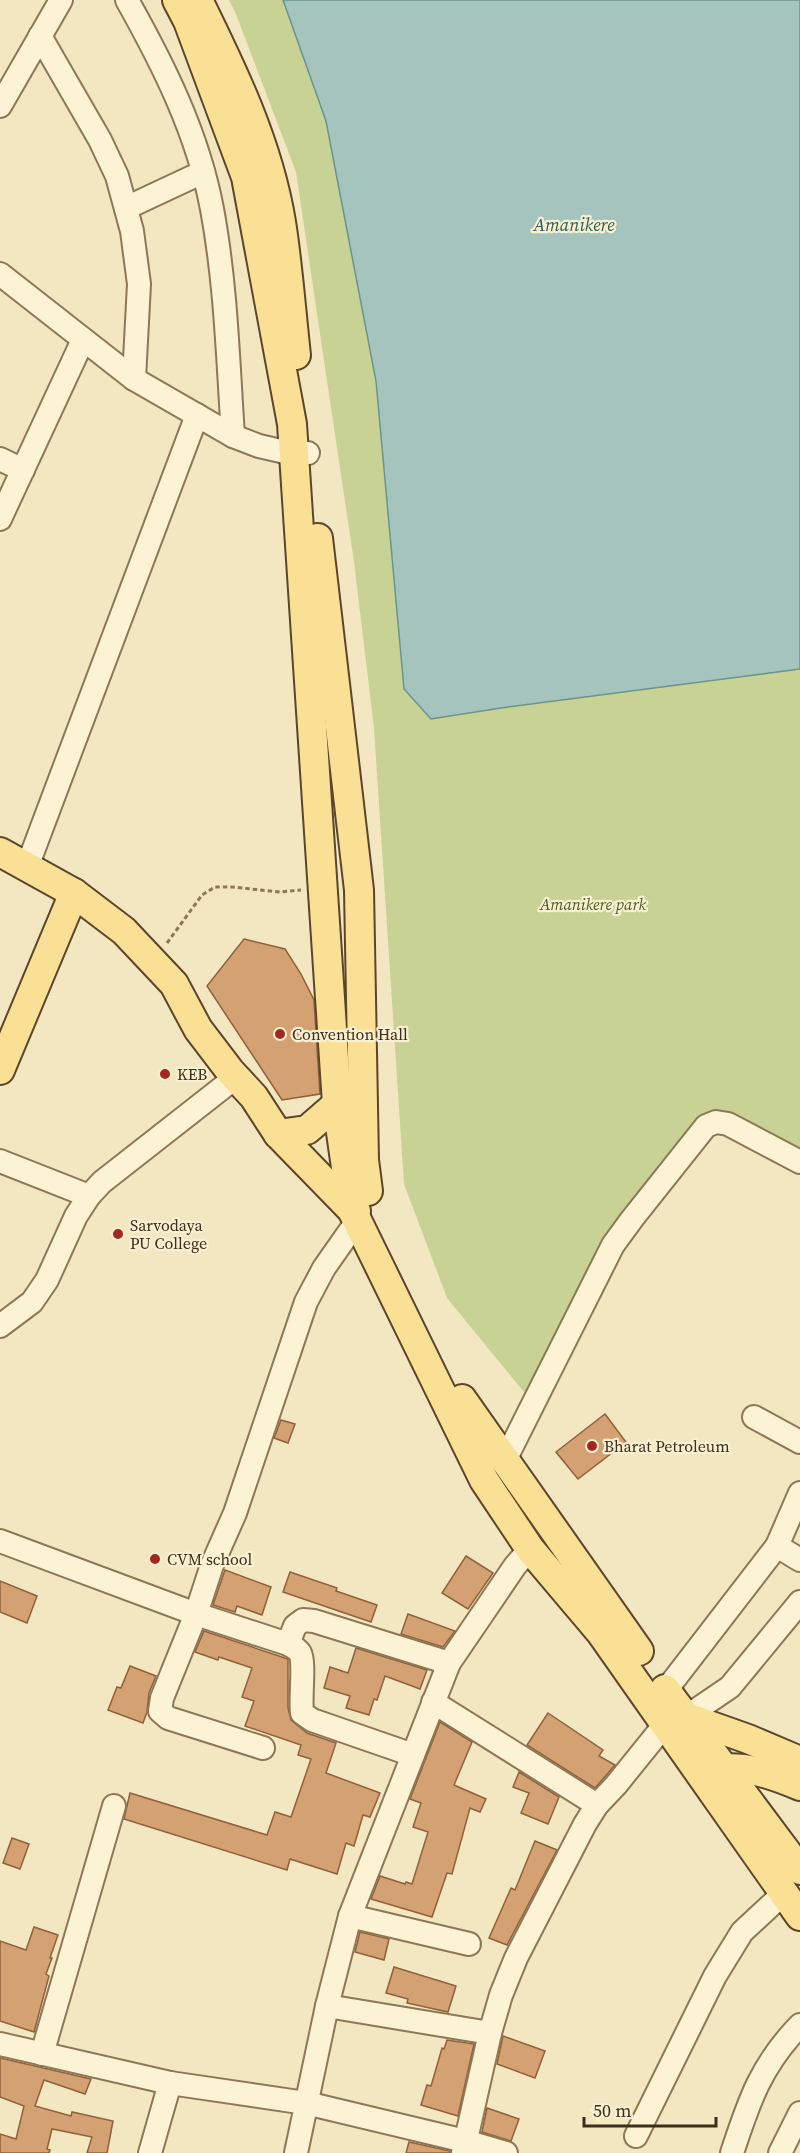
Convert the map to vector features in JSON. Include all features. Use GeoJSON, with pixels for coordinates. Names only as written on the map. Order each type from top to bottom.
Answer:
{"type":"FeatureCollection","features":[{"type":"Feature","properties":{"kind":"main road"},"geometry":{"type":"LineString","coordinates":[[177,0],[188,21],[246,177],[292,424],[301,454],[323,888],[337,1104],[362,1216],[484,1480],[530,1549],[676,1720],[792,1881],[800,1916]]}},
{"type":"Feature","properties":{"kind":"main road"},"geometry":{"type":"LineString","coordinates":[[198,0],[243,92],[264,153],[278,210],[301,454],[359,890],[364,1160],[370,1203],[362,1216]]}},
{"type":"Feature","properties":{"kind":"main road"},"geometry":{"type":"LineString","coordinates":[[0,852],[74,893],[124,931],[174,984],[198,1029],[254,1097],[279,1134],[362,1216],[465,1406],[666,1690],[676,1720]]}},
{"type":"Feature","properties":{"kind":"main road"},"geometry":{"type":"LineString","coordinates":[[0,1071],[74,893]]}},
{"type":"Feature","properties":{"kind":"main road"},"geometry":{"type":"LineString","coordinates":[[279,1134],[308,1130],[337,1104]]}},
{"type":"Feature","properties":{"kind":"main road"},"geometry":{"type":"LineString","coordinates":[[676,1720],[748,1739],[800,1761]]}},
{"type":"Feature","properties":{"kind":"main road"},"geometry":{"type":"LineString","coordinates":[[712,1770],[749,1769],[775,1775],[800,1786]]}},
{"type":"Feature","properties":{"kind":"street"},"geometry":{"type":"LineString","coordinates":[[0,106],[61,0]]}},
{"type":"Feature","properties":{"kind":"street"},"geometry":{"type":"LineString","coordinates":[[127,0],[156,53],[183,111],[212,208],[222,272],[233,436]]}},
{"type":"Feature","properties":{"kind":"street"},"geometry":{"type":"LineString","coordinates":[[40,36],[100,140],[117,176],[126,208],[132,231],[139,284],[134,379]]}},
{"type":"Feature","properties":{"kind":"street"},"geometry":{"type":"LineString","coordinates":[[126,208],[202,172]]}},
{"type":"Feature","properties":{"kind":"street"},"geometry":{"type":"LineString","coordinates":[[0,274],[134,379],[233,436],[260,446],[301,454]]}},
{"type":"Feature","properties":{"kind":"street"},"geometry":{"type":"LineString","coordinates":[[0,519],[83,340]]}},
{"type":"Feature","properties":{"kind":"street"},"geometry":{"type":"LineString","coordinates":[[27,867],[197,415]]}},
{"type":"Feature","properties":{"kind":"street"},"geometry":{"type":"LineString","coordinates":[[0,459],[23,471]]}},
{"type":"Feature","properties":{"kind":"street"},"geometry":{"type":"LineString","coordinates":[[0,1326],[32,1302],[47,1280],[76,1216],[89,1196],[102,1182],[236,1077]]}},
{"type":"Feature","properties":{"kind":"street"},"geometry":{"type":"LineString","coordinates":[[504,1461],[613,1245],[706,1126],[716,1122],[728,1124],[800,1162]]}},
{"type":"Feature","properties":{"kind":"street"},"geometry":{"type":"LineString","coordinates":[[0,1161],[89,1196]]}},
{"type":"Feature","properties":{"kind":"street"},"geometry":{"type":"LineString","coordinates":[[263,1748],[168,1718],[160,1711],[162,1698],[196,1614],[212,1565],[235,1513],[306,1302],[324,1268],[362,1216]]}},
{"type":"Feature","properties":{"kind":"street"},"geometry":{"type":"LineString","coordinates":[[754,1417],[800,1442]]}},
{"type":"Feature","properties":{"kind":"street"},"geometry":{"type":"LineString","coordinates":[[666,1690],[777,1546],[800,1493]]}},
{"type":"Feature","properties":{"kind":"street"},"geometry":{"type":"LineString","coordinates":[[0,1541],[196,1614],[288,1644],[297,1649],[302,1656],[300,1702],[302,1713],[312,1720],[413,1755]]}},
{"type":"Feature","properties":{"kind":"street"},"geometry":{"type":"LineString","coordinates":[[777,1546],[800,1560]]}},
{"type":"Feature","properties":{"kind":"street"},"geometry":{"type":"LineString","coordinates":[[296,2153],[327,2006],[350,1916],[449,1663],[515,1566],[530,1549]]}},
{"type":"Feature","properties":{"kind":"street"},"geometry":{"type":"LineString","coordinates":[[464,2147],[501,1995],[516,1958],[585,1824],[597,1805],[676,1720],[730,1687],[800,1602]]}},
{"type":"Feature","properties":{"kind":"street"},"geometry":{"type":"LineString","coordinates":[[288,1644],[295,1626],[303,1620],[314,1621],[449,1663]]}},
{"type":"Feature","properties":{"kind":"street"},"geometry":{"type":"LineString","coordinates":[[433,1702],[597,1805]]}},
{"type":"Feature","properties":{"kind":"street"},"geometry":{"type":"LineString","coordinates":[[42,2054],[114,1806]]}},
{"type":"Feature","properties":{"kind":"street"},"geometry":{"type":"LineString","coordinates":[[636,2136],[729,1952],[742,1932],[792,1881]]}},
{"type":"Feature","properties":{"kind":"street"},"geometry":{"type":"LineString","coordinates":[[350,1916],[469,1944]]}},
{"type":"Feature","properties":{"kind":"street"},"geometry":{"type":"LineString","coordinates":[[327,2006],[490,2033]]}},
{"type":"Feature","properties":{"kind":"street"},"geometry":{"type":"LineString","coordinates":[[732,2153],[747,2105],[763,2072],[782,2043],[800,2025]]}},
{"type":"Feature","properties":{"kind":"street"},"geometry":{"type":"LineString","coordinates":[[0,2044],[170,2083],[306,2103],[464,2147],[506,2153]]}},
{"type":"Feature","properties":{"kind":"street"},"geometry":{"type":"LineString","coordinates":[[150,2153],[170,2083]]}},
{"type":"Feature","properties":{"kind":"street"},"geometry":{"type":"LineString","coordinates":[[780,2153],[800,2113]]}},
{"type":"Feature","properties":{"kind":"path"},"geometry":{"type":"LineString","coordinates":[[150,958],[170,940],[202,895],[215,887],[232,886],[280,892],[323,888]]}},
{"type":"Feature","properties":{"kind":"green space","name":"Amanikere park"},"geometry":{"type":"Polygon","coordinates":[[[229,0],[283,0],[326,121],[376,381],[404,689],[431,719],[800,669],[800,1165],[715,1120],[652,1175],[542,1414],[447,1298],[404,1184],[374,728],[354,562],[296,172],[229,0]]]}},
{"type":"Feature","properties":{"kind":"water","name":"Amanikere"},"geometry":{"type":"Polygon","coordinates":[[[283,0],[800,0],[800,669],[431,719],[404,689],[376,381],[326,121],[283,0]]]}},
{"type":"Feature","properties":{"kind":"building","name":"Convention Hall"},"geometry":{"type":"Polygon","coordinates":[[[244,939],[285,949],[314,1000],[320,1094],[282,1100],[207,986],[244,939]]]}},
{"type":"Feature","properties":{"kind":"building"},"geometry":{"type":"Polygon","coordinates":[[[605,1414],[626,1442],[578,1479],[556,1452],[605,1414]]]}},
{"type":"Feature","properties":{"kind":"building"},"geometry":{"type":"Polygon","coordinates":[[[281,1420],[295,1424],[288,1443],[274,1438],[281,1420]]]}},
{"type":"Feature","properties":{"kind":"building"},"geometry":{"type":"Polygon","coordinates":[[[466,1556],[493,1573],[468,1609],[442,1593],[466,1556]]]}},
{"type":"Feature","properties":{"kind":"building"},"geometry":{"type":"Polygon","coordinates":[[[225,1570],[271,1587],[262,1615],[237,1606],[235,1612],[213,1605],[225,1570]]]}},
{"type":"Feature","properties":{"kind":"building"},"geometry":{"type":"Polygon","coordinates":[[[290,1572],[377,1605],[371,1622],[283,1592],[290,1572]]]}},
{"type":"Feature","properties":{"kind":"building"},"geometry":{"type":"Polygon","coordinates":[[[0,1581],[37,1596],[27,1623],[0,1612],[0,1581]]]}},
{"type":"Feature","properties":{"kind":"building"},"geometry":{"type":"Polygon","coordinates":[[[408,1614],[455,1631],[443,1647],[401,1634],[408,1614]]]}},
{"type":"Feature","properties":{"kind":"building"},"geometry":{"type":"Polygon","coordinates":[[[204,1631],[288,1659],[288,1708],[291,1720],[307,1733],[336,1743],[326,1773],[380,1793],[370,1817],[363,1815],[354,1846],[346,1843],[337,1874],[290,1859],[287,1870],[124,1819],[130,1793],[267,1835],[275,1812],[291,1817],[311,1759],[298,1755],[301,1745],[245,1726],[254,1701],[242,1697],[252,1668],[195,1652],[204,1631]]]}},
{"type":"Feature","properties":{"kind":"building"},"geometry":{"type":"Polygon","coordinates":[[[356,1648],[427,1670],[420,1689],[385,1676],[369,1715],[346,1708],[350,1696],[324,1688],[330,1667],[348,1673],[356,1648]]]}},
{"type":"Feature","properties":{"kind":"building"},"geometry":{"type":"Polygon","coordinates":[[[130,1666],[156,1676],[149,1693],[143,1723],[108,1710],[117,1687],[121,1688],[130,1666]]]}},
{"type":"Feature","properties":{"kind":"building"},"geometry":{"type":"Polygon","coordinates":[[[548,1713],[603,1750],[599,1756],[615,1765],[595,1788],[527,1745],[548,1713]]]}},
{"type":"Feature","properties":{"kind":"building"},"geometry":{"type":"Polygon","coordinates":[[[440,1722],[472,1742],[454,1785],[486,1799],[480,1812],[470,1808],[452,1874],[447,1873],[432,1917],[371,1899],[380,1876],[412,1884],[428,1832],[413,1827],[421,1803],[410,1799],[440,1722]]]}},
{"type":"Feature","properties":{"kind":"building"},"geometry":{"type":"Polygon","coordinates":[[[519,1772],[559,1797],[548,1824],[521,1813],[529,1793],[513,1787],[519,1772]]]}},
{"type":"Feature","properties":{"kind":"building"},"geometry":{"type":"Polygon","coordinates":[[[12,1838],[29,1844],[20,1869],[3,1863],[12,1838]]]}},
{"type":"Feature","properties":{"kind":"building"},"geometry":{"type":"Polygon","coordinates":[[[535,1841],[557,1850],[507,1945],[489,1938],[511,1888],[515,1890],[535,1841]]]}},
{"type":"Feature","properties":{"kind":"building"},"geometry":{"type":"Polygon","coordinates":[[[34,1927],[58,1935],[46,1974],[49,1976],[34,2032],[0,2021],[0,1941],[26,1950],[34,1927]]]}},
{"type":"Feature","properties":{"kind":"building"},"geometry":{"type":"Polygon","coordinates":[[[360,1932],[389,1939],[384,1960],[355,1952],[360,1932]]]}},
{"type":"Feature","properties":{"kind":"building"},"geometry":{"type":"Polygon","coordinates":[[[394,1967],[456,1986],[448,2012],[407,2003],[408,1999],[386,1993],[394,1967]]]}},
{"type":"Feature","properties":{"kind":"building"},"geometry":{"type":"Polygon","coordinates":[[[503,2036],[545,2051],[535,2078],[497,2064],[503,2036]]]}},
{"type":"Feature","properties":{"kind":"building"},"geometry":{"type":"Polygon","coordinates":[[[447,2040],[474,2044],[458,2116],[421,2105],[427,2085],[431,2086],[442,2048],[444,2049],[447,2040]]]}},
{"type":"Feature","properties":{"kind":"building"},"geometry":{"type":"Polygon","coordinates":[[[0,2058],[91,2079],[85,2094],[44,2080],[35,2106],[71,2116],[72,2112],[113,2121],[107,2153],[87,2153],[92,2137],[52,2129],[47,2149],[50,2150],[49,2153],[0,2153],[0,2134],[16,2139],[24,2106],[0,2097],[0,2058]]]}},
{"type":"Feature","properties":{"kind":"building"},"geometry":{"type":"Polygon","coordinates":[[[487,2108],[519,2119],[511,2141],[482,2132],[487,2108]]]}},
{"type":"Feature","properties":{"kind":"building"},"geometry":{"type":"Polygon","coordinates":[[[409,2142],[450,2151],[450,2153],[406,2153],[409,2142]]]}},
{"type":"Feature","properties":{"kind":"place","name":"Convention Hall"},"geometry":{"type":"Point","coordinates":[280,1034]}},
{"type":"Feature","properties":{"kind":"place","name":"KEB"},"geometry":{"type":"Point","coordinates":[165,1074]}},
{"type":"Feature","properties":{"kind":"place","name":"Sarvodaya PU College"},"geometry":{"type":"Point","coordinates":[118,1234]}},
{"type":"Feature","properties":{"kind":"place","name":"Bharat Petroleum"},"geometry":{"type":"Point","coordinates":[592,1446]}},
{"type":"Feature","properties":{"kind":"place","name":"CVM school"},"geometry":{"type":"Point","coordinates":[155,1559]}}]}
